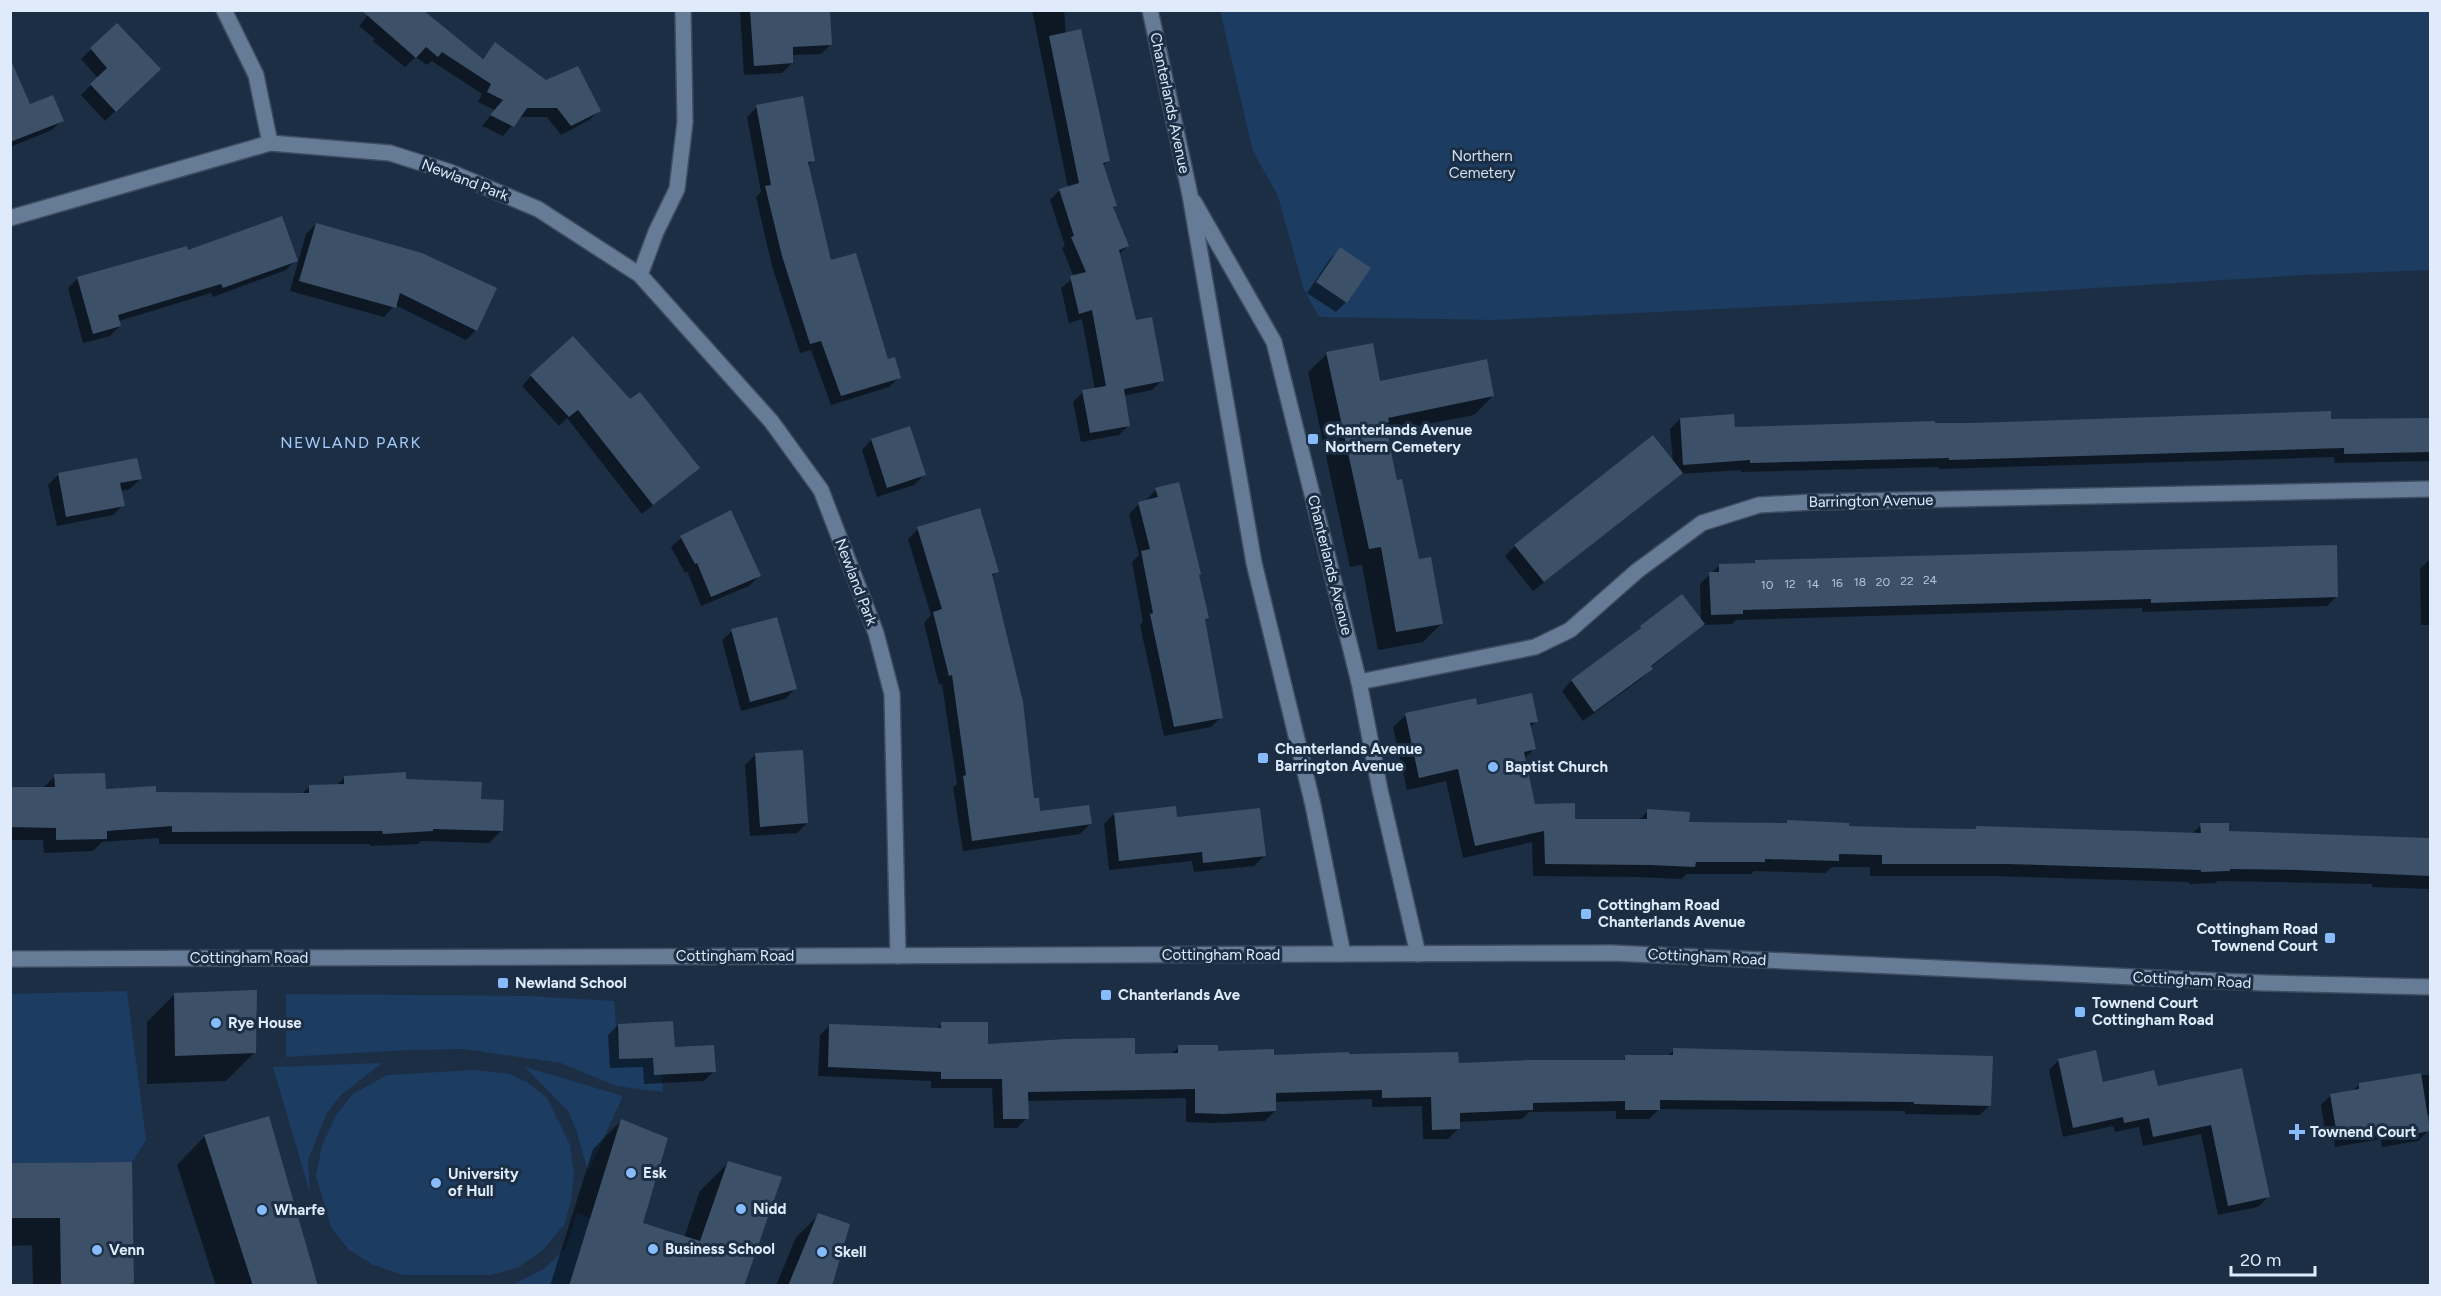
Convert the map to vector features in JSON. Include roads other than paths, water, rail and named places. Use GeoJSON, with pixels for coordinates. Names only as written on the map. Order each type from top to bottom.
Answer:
{"type":"FeatureCollection","features":[{"type":"Feature","properties":{"kind":"street"},"geometry":{"type":"LineString","coordinates":[[224,10],[256,75],[270,143]]}},
{"type":"Feature","properties":{"kind":"street"},"geometry":{"type":"LineString","coordinates":[[640,274],[656,232],[677,189],[684,122],[683,10]]}},
{"type":"Feature","properties":{"kind":"street","name":"Chanterlands Avenue"},"geometry":{"type":"LineString","coordinates":[[1150,10],[1190,195],[1254,563],[1313,805],[1343,954]]}},
{"type":"Feature","properties":{"kind":"street","name":"Newland Park"},"geometry":{"type":"LineString","coordinates":[[10,218],[270,143],[390,153],[450,172],[538,209],[640,274],[771,421],[820,490],[876,633],[892,694],[898,956]]}},
{"type":"Feature","properties":{"kind":"street","name":"Chanterlands Avenue"},"geometry":{"type":"LineString","coordinates":[[1190,195],[1274,342],[1359,682],[1380,790],[1418,954]]}},
{"type":"Feature","properties":{"kind":"street","name":"Barrington Avenue"},"geometry":{"type":"LineString","coordinates":[[1359,682],[1534,647],[1570,630],[1637,571],[1702,523],[1759,505],[1824,501],[2430,489]]}},
{"type":"Feature","properties":{"kind":"street","name":"Cottingham Road"},"geometry":{"type":"LineString","coordinates":[[10,959],[1612,953],[2265,983],[2430,987]]}},
{"type":"Feature","properties":{"kind":"place","name":"Chanterlands Avenue Northern Cemetery"},"geometry":{"type":"Point","coordinates":[1313,439]}},
{"type":"Feature","properties":{"kind":"place","name":"Chanterlands Avenue Barrington Avenue"},"geometry":{"type":"Point","coordinates":[1263,758]}},
{"type":"Feature","properties":{"kind":"place","name":"Baptist Church"},"geometry":{"type":"Point","coordinates":[1493,767]}},
{"type":"Feature","properties":{"kind":"place","name":"Cottingham Road Chanterlands Avenue"},"geometry":{"type":"Point","coordinates":[1586,914]}},
{"type":"Feature","properties":{"kind":"place","name":"Cottingham Road Townend Court"},"geometry":{"type":"Point","coordinates":[2330,938]}},
{"type":"Feature","properties":{"kind":"place","name":"Newland School"},"geometry":{"type":"Point","coordinates":[503,983]}},
{"type":"Feature","properties":{"kind":"place","name":"Chanterlands Ave"},"geometry":{"type":"Point","coordinates":[1106,995]}},
{"type":"Feature","properties":{"kind":"place","name":"Townend Court Cottingham Road"},"geometry":{"type":"Point","coordinates":[2080,1012]}},
{"type":"Feature","properties":{"kind":"place","name":"Rye House"},"geometry":{"type":"Point","coordinates":[216,1023]}},
{"type":"Feature","properties":{"kind":"place","name":"Townend Court"},"geometry":{"type":"Point","coordinates":[2297,1132]}},
{"type":"Feature","properties":{"kind":"place","name":"Esk"},"geometry":{"type":"Point","coordinates":[631,1173]}},
{"type":"Feature","properties":{"kind":"place","name":"University of Hull"},"geometry":{"type":"Point","coordinates":[436,1183]}},
{"type":"Feature","properties":{"kind":"place","name":"Nidd"},"geometry":{"type":"Point","coordinates":[741,1209]}},
{"type":"Feature","properties":{"kind":"place","name":"Wharfe"},"geometry":{"type":"Point","coordinates":[262,1210]}},
{"type":"Feature","properties":{"kind":"place","name":"Business School"},"geometry":{"type":"Point","coordinates":[653,1249]}},
{"type":"Feature","properties":{"kind":"place","name":"Venn"},"geometry":{"type":"Point","coordinates":[97,1250]}},
{"type":"Feature","properties":{"kind":"place","name":"Skell"},"geometry":{"type":"Point","coordinates":[822,1252]}},
{"type":"Feature","properties":{"kind":"district","name":"NEWLAND PARK"},"geometry":{"type":"Point","coordinates":[351,442]}},
{"type":"Feature","properties":{"kind":"park label","name":"Northern Cemetery"},"geometry":{"type":"Point","coordinates":[1482,164]}}]}
